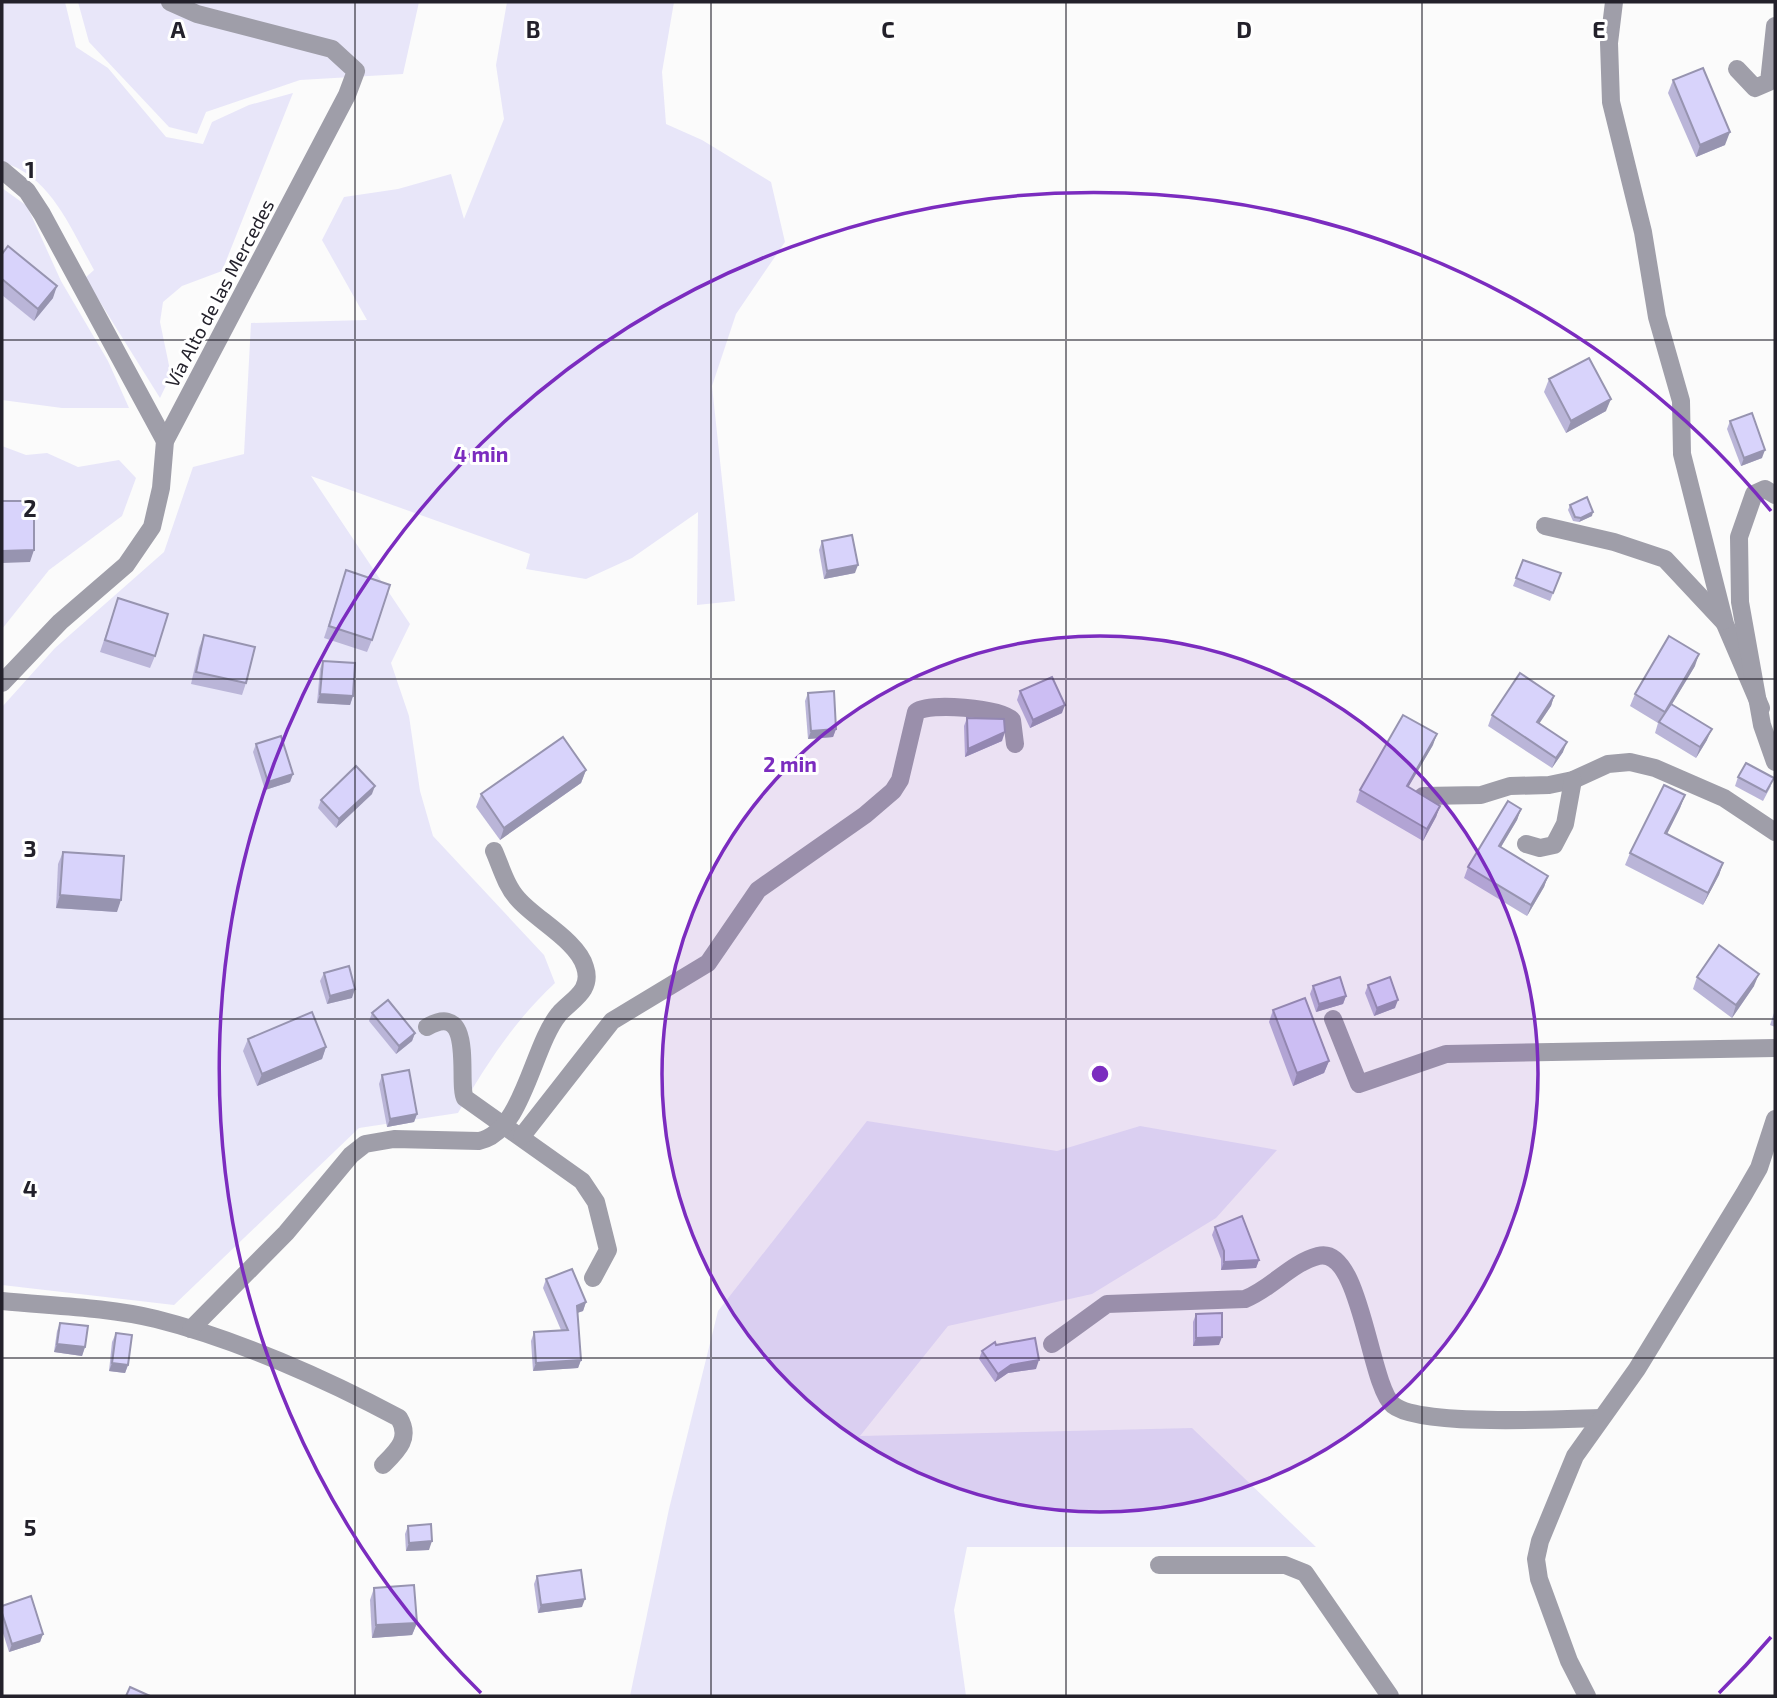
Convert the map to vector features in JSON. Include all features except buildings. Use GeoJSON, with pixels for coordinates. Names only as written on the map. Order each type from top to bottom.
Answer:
{"type":"FeatureCollection","features":[{"type":"Feature","properties":{"kind":"street","name":"Vía Alto de las Mercedes"},"geometry":{"type":"LineString","coordinates":[[2,683],[60,622],[126,565],[152,527],[161,488],[164,441],[356,71],[332,50],[197,14],[170,2]]}},
{"type":"Feature","properties":{"kind":"street"},"geometry":{"type":"LineString","coordinates":[[1614,2],[1609,44],[1611,103],[1643,232],[1657,317],[1681,401],[1682,454],[1725,624],[1761,708]]}},
{"type":"Feature","properties":{"kind":"street"},"geometry":{"type":"LineString","coordinates":[[1737,69],[1755,88],[1769,82],[1775,26]]}},
{"type":"Feature","properties":{"kind":"street"},"geometry":{"type":"LineString","coordinates":[[2,170],[27,191],[42,214],[164,441]]}},
{"type":"Feature","properties":{"kind":"street"},"geometry":{"type":"LineString","coordinates":[[1775,495],[1765,489],[1754,494],[1740,537],[1740,603],[1762,725],[1775,762]]}},
{"type":"Feature","properties":{"kind":"street"},"geometry":{"type":"LineString","coordinates":[[1545,526],[1614,542],[1665,559],[1725,624]]}},
{"type":"Feature","properties":{"kind":"street"},"geometry":{"type":"LineString","coordinates":[[522,1136],[612,1021],[708,963],[758,890],[865,815],[893,791],[900,780],[916,712],[930,707],[998,711],[1012,720],[1015,744]]}},
{"type":"Feature","properties":{"kind":"street"},"geometry":{"type":"LineString","coordinates":[[1423,796],[1482,795],[1510,786],[1549,785],[1573,780],[1608,764],[1630,762],[1655,768],[1724,798],[1775,832]]}},
{"type":"Feature","properties":{"kind":"street"},"geometry":{"type":"LineString","coordinates":[[1526,844],[1540,848],[1554,845],[1565,824],[1573,780]]}},
{"type":"Feature","properties":{"kind":"street"},"geometry":{"type":"LineString","coordinates":[[191,1329],[286,1233],[351,1155],[365,1144],[407,1139],[479,1141],[490,1139],[506,1125],[546,1032],[560,1012],[578,999],[586,975],[580,956],[515,896],[494,851]]}},
{"type":"Feature","properties":{"kind":"street"},"geometry":{"type":"LineString","coordinates":[[1333,1019],[1359,1083],[1446,1054],[1775,1048]]}},
{"type":"Feature","properties":{"kind":"street"},"geometry":{"type":"LineString","coordinates":[[427,1027],[435,1022],[445,1022],[456,1028],[464,1052],[461,1088],[465,1098],[582,1181],[596,1202],[608,1250],[593,1278]]}},
{"type":"Feature","properties":{"kind":"street"},"geometry":{"type":"LineString","coordinates":[[1587,1696],[1569,1661],[1539,1579],[1536,1559],[1540,1541],[1575,1456],[1637,1368],[1767,1171],[1775,1119]]}},
{"type":"Feature","properties":{"kind":"street"},"geometry":{"type":"LineString","coordinates":[[1052,1344],[1107,1304],[1245,1299],[1257,1294],[1305,1261],[1321,1255],[1335,1259],[1351,1284],[1384,1395],[1401,1410],[1448,1417],[1529,1420],[1600,1418]]}},
{"type":"Feature","properties":{"kind":"street"},"geometry":{"type":"LineString","coordinates":[[2,1301],[131,1314],[191,1329],[322,1380],[398,1418],[404,1428],[403,1444],[383,1465]]}},
{"type":"Feature","properties":{"kind":"street"},"geometry":{"type":"LineString","coordinates":[[1159,1565],[1285,1565],[1305,1573],[1390,1696]]}},
{"type":"Feature","properties":{"kind":"shaded area"},"geometry":{"type":"Polygon","coordinates":[[[2,2],[65,2],[76,47],[108,68],[166,137],[203,144],[212,122],[249,105],[293,93],[222,271],[182,286],[163,302],[160,322],[171,375],[160,398],[85,278],[94,270],[58,206],[34,179],[2,162],[2,2]]]}},
{"type":"Feature","properties":{"kind":"shaded area"},"geometry":{"type":"Polygon","coordinates":[[[78,2],[419,2],[403,74],[300,80],[206,112],[197,134],[169,127],[89,42],[78,2]]]}},
{"type":"Feature","properties":{"kind":"shaded area"},"geometry":{"type":"Polygon","coordinates":[[[507,2],[674,2],[662,72],[666,124],[702,140],[771,182],[785,242],[736,314],[712,386],[735,601],[697,605],[698,512],[632,558],[586,579],[526,569],[530,554],[311,476],[410,624],[391,663],[409,716],[420,791],[433,836],[544,955],[555,983],[526,1013],[502,1044],[458,1113],[359,1128],[174,1305],[2,1285],[2,707],[55,648],[164,552],[193,467],[244,454],[251,323],[367,320],[322,240],[344,197],[398,189],[451,174],[464,219],[504,119],[496,65],[507,2]]]}},
{"type":"Feature","properties":{"kind":"shaded area"},"geometry":{"type":"Polygon","coordinates":[[[2,188],[27,206],[61,281],[108,361],[129,408],[62,408],[2,400],[2,188]]]}},
{"type":"Feature","properties":{"kind":"shaded area"},"geometry":{"type":"Polygon","coordinates":[[[2,446],[26,455],[47,453],[78,467],[119,460],[136,478],[122,516],[49,570],[2,629],[2,446]]]}},
{"type":"Feature","properties":{"kind":"shaded area"},"geometry":{"type":"Polygon","coordinates":[[[867,1121],[1057,1151],[1140,1126],[1277,1150],[1216,1218],[1092,1294],[948,1326],[860,1436],[1192,1428],[1316,1547],[967,1547],[954,1610],[966,1696],[630,1696],[669,1509],[718,1311],[867,1121]]]}}]}
